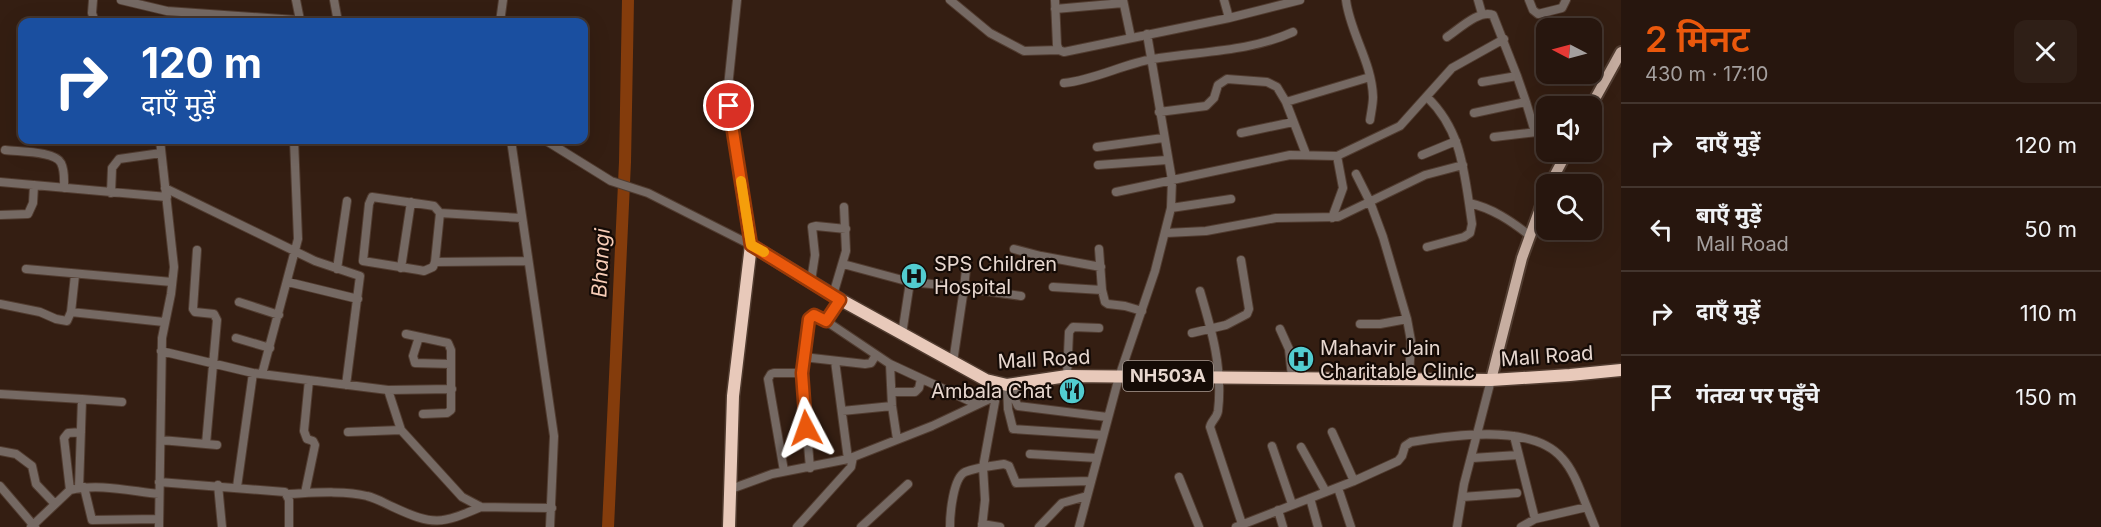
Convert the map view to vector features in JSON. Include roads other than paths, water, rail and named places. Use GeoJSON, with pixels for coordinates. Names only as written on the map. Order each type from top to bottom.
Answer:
{"type":"FeatureCollection","features":[{"type":"Feature","properties":{"kind":"highway","name":"Mall Road"},"geometry":{"type":"LineString","coordinates":[[751,245],[902,334],[986,380],[1005,387],[1067,376],[1491,380],[1621,370]]}},
{"type":"Feature","properties":{"kind":"highway"},"geometry":{"type":"LineString","coordinates":[[729,527],[734,396],[751,245]]}},
{"type":"Feature","properties":{"kind":"main road"},"geometry":{"type":"LineString","coordinates":[[1597,96],[1621,52]]}},
{"type":"Feature","properties":{"kind":"main road"},"geometry":{"type":"LineString","coordinates":[[1491,380],[1522,258],[1536,219]]}},
{"type":"Feature","properties":{"kind":"street"},"geometry":{"type":"LineString","coordinates":[[93,0],[94,18]]}},
{"type":"Feature","properties":{"kind":"street"},"geometry":{"type":"LineString","coordinates":[[121,0],[167,12],[267,18]]}},
{"type":"Feature","properties":{"kind":"street"},"geometry":{"type":"LineString","coordinates":[[296,0],[300,18]]}},
{"type":"Feature","properties":{"kind":"street"},"geometry":{"type":"LineString","coordinates":[[334,0],[337,18]]}},
{"type":"Feature","properties":{"kind":"street"},"geometry":{"type":"LineString","coordinates":[[500,18],[502,0]]}},
{"type":"Feature","properties":{"kind":"street"},"geometry":{"type":"LineString","coordinates":[[737,0],[729,79],[729,106],[751,245]]}},
{"type":"Feature","properties":{"kind":"street"},"geometry":{"type":"LineString","coordinates":[[950,0],[990,33],[1024,51],[1069,51],[1229,18],[1300,0]]}},
{"type":"Feature","properties":{"kind":"street"},"geometry":{"type":"LineString","coordinates":[[1055,0],[1059,50]]}},
{"type":"Feature","properties":{"kind":"street"},"geometry":{"type":"LineString","coordinates":[[1224,0],[1229,18]]}},
{"type":"Feature","properties":{"kind":"street"},"geometry":{"type":"LineString","coordinates":[[1346,0],[1351,23],[1370,77],[1373,99],[1370,120]]}},
{"type":"Feature","properties":{"kind":"street"},"geometry":{"type":"LineString","coordinates":[[1478,0],[1482,14]]}},
{"type":"Feature","properties":{"kind":"street"},"geometry":{"type":"LineString","coordinates":[[1529,0],[1533,10],[1538,14],[1562,8],[1566,0]]}},
{"type":"Feature","properties":{"kind":"street"},"geometry":{"type":"LineString","coordinates":[[1055,9],[1123,1],[1131,38]]}},
{"type":"Feature","properties":{"kind":"street"},"geometry":{"type":"LineString","coordinates":[[1447,37],[1482,14],[1493,15],[1504,39],[1535,132],[1494,137]]}},
{"type":"Feature","properties":{"kind":"street"},"geometry":{"type":"LineString","coordinates":[[1064,83],[1084,80],[1151,59],[1236,49],[1276,40],[1293,32]]}},
{"type":"Feature","properties":{"kind":"street"},"geometry":{"type":"LineString","coordinates":[[1079,527],[1107,417],[1166,233],[1171,208],[1172,180],[1163,138],[1148,34]]}},
{"type":"Feature","properties":{"kind":"street"},"geometry":{"type":"LineString","coordinates":[[1116,192],[1280,156],[1306,154],[1337,156],[1400,126],[1452,68],[1504,39]]}},
{"type":"Feature","properties":{"kind":"street"},"geometry":{"type":"LineString","coordinates":[[1482,82],[1517,76]]}},
{"type":"Feature","properties":{"kind":"street"},"geometry":{"type":"LineString","coordinates":[[1286,102],[1370,77]]}},
{"type":"Feature","properties":{"kind":"street"},"geometry":{"type":"LineString","coordinates":[[1159,112],[1206,106],[1214,98],[1221,82],[1234,79],[1272,84],[1277,87],[1286,102],[1306,154]]}},
{"type":"Feature","properties":{"kind":"street"},"geometry":{"type":"LineString","coordinates":[[1426,247],[1464,237],[1470,233],[1472,224],[1463,165],[1456,141],[1445,116],[1427,97]]}},
{"type":"Feature","properties":{"kind":"street"},"geometry":{"type":"LineString","coordinates":[[1474,113],[1526,102]]}},
{"type":"Feature","properties":{"kind":"street"},"geometry":{"type":"LineString","coordinates":[[1241,133],[1293,122]]}},
{"type":"Feature","properties":{"kind":"street"},"geometry":{"type":"LineString","coordinates":[[1097,147],[1163,138]]}},
{"type":"Feature","properties":{"kind":"street"},"geometry":{"type":"LineString","coordinates":[[1422,155],[1456,141]]}},
{"type":"Feature","properties":{"kind":"street"},"geometry":{"type":"LineString","coordinates":[[82,399],[82,487],[93,521],[158,523],[161,351],[172,282],[173,254],[160,144]]}},
{"type":"Feature","properties":{"kind":"street"},"geometry":{"type":"LineString","coordinates":[[262,374],[296,251],[299,222],[294,144]]}},
{"type":"Feature","properties":{"kind":"street"},"geometry":{"type":"LineString","coordinates":[[512,144],[554,436],[550,527]]}},
{"type":"Feature","properties":{"kind":"street"},"geometry":{"type":"LineString","coordinates":[[550,144],[590,169],[677,207],[751,245]]}},
{"type":"Feature","properties":{"kind":"street"},"geometry":{"type":"LineString","coordinates":[[5,150],[56,157],[64,172],[64,188]]}},
{"type":"Feature","properties":{"kind":"street"},"geometry":{"type":"LineString","coordinates":[[111,193],[112,168],[119,159],[161,153]]}},
{"type":"Feature","properties":{"kind":"street"},"geometry":{"type":"LineString","coordinates":[[1332,218],[1343,188],[1337,156]]}},
{"type":"Feature","properties":{"kind":"street"},"geometry":{"type":"LineString","coordinates":[[1098,165],[1167,160]]}},
{"type":"Feature","properties":{"kind":"street"},"geometry":{"type":"LineString","coordinates":[[1166,233],[1206,231],[1276,218],[1332,218],[1425,175],[1463,165]]}},
{"type":"Feature","properties":{"kind":"street"},"geometry":{"type":"LineString","coordinates":[[1356,174],[1370,202],[1395,274],[1407,318],[1411,340],[1409,378]]}},
{"type":"Feature","properties":{"kind":"street"},"geometry":{"type":"LineString","coordinates":[[0,182],[166,197]]}},
{"type":"Feature","properties":{"kind":"street"},"geometry":{"type":"LineString","coordinates":[[0,215],[28,214],[33,203],[34,185]]}},
{"type":"Feature","properties":{"kind":"street"},"geometry":{"type":"LineString","coordinates":[[165,188],[296,251],[336,269],[360,276]]}},
{"type":"Feature","properties":{"kind":"street"},"geometry":{"type":"LineString","coordinates":[[346,385],[369,204],[372,197],[434,206],[440,213],[522,218]]}},
{"type":"Feature","properties":{"kind":"street"},"geometry":{"type":"LineString","coordinates":[[1171,208],[1231,199]]}},
{"type":"Feature","properties":{"kind":"street"},"geometry":{"type":"LineString","coordinates":[[336,269],[347,201]]}},
{"type":"Feature","properties":{"kind":"street"},"geometry":{"type":"LineString","coordinates":[[401,268],[411,202]]}},
{"type":"Feature","properties":{"kind":"street"},"geometry":{"type":"LineString","coordinates":[[1469,203],[1501,215],[1530,235]]}},
{"type":"Feature","properties":{"kind":"street"},"geometry":{"type":"LineString","coordinates":[[826,321],[837,297],[846,251],[844,207]]}},
{"type":"Feature","properties":{"kind":"street"},"geometry":{"type":"LineString","coordinates":[[363,261],[424,271],[433,267],[440,213]]}},
{"type":"Feature","properties":{"kind":"street"},"geometry":{"type":"LineString","coordinates":[[811,280],[815,255],[812,227],[846,229]]}},
{"type":"Feature","properties":{"kind":"street"},"geometry":{"type":"LineString","coordinates":[[1014,249],[1101,267]]}},
{"type":"Feature","properties":{"kind":"street"},"geometry":{"type":"LineString","coordinates":[[1100,249],[1102,291],[1106,303],[1142,311]]}},
{"type":"Feature","properties":{"kind":"street"},"geometry":{"type":"LineString","coordinates":[[197,250],[193,309],[195,312],[210,313],[216,317],[206,444]]}},
{"type":"Feature","properties":{"kind":"street"},"geometry":{"type":"LineString","coordinates":[[953,362],[967,260]]}},
{"type":"Feature","properties":{"kind":"street"},"geometry":{"type":"LineString","coordinates":[[1192,333],[1212,329],[1242,318],[1248,313],[1241,260]]}},
{"type":"Feature","properties":{"kind":"street"},"geometry":{"type":"LineString","coordinates":[[435,262],[528,261]]}},
{"type":"Feature","properties":{"kind":"street"},"geometry":{"type":"LineString","coordinates":[[843,264],[910,282],[942,285]]}},
{"type":"Feature","properties":{"kind":"street"},"geometry":{"type":"LineString","coordinates":[[26,269],[172,282]]}},
{"type":"Feature","properties":{"kind":"street"},"geometry":{"type":"LineString","coordinates":[[0,304],[68,320],[75,275]]}},
{"type":"Feature","properties":{"kind":"street"},"geometry":{"type":"LineString","coordinates":[[288,282],[358,299]]}},
{"type":"Feature","properties":{"kind":"street"},"geometry":{"type":"LineString","coordinates":[[902,334],[910,282]]}},
{"type":"Feature","properties":{"kind":"street"},"geometry":{"type":"LineString","coordinates":[[1053,287],[1102,291]]}},
{"type":"Feature","properties":{"kind":"street"},"geometry":{"type":"LineString","coordinates":[[964,288],[1021,296]]}},
{"type":"Feature","properties":{"kind":"street"},"geometry":{"type":"LineString","coordinates":[[1200,291],[1212,329],[1220,376],[1217,415],[1210,428],[1239,526],[1338,488],[1398,461],[1405,446],[1411,442],[1477,435],[1514,436],[1535,441],[1550,448],[1561,457],[1574,477],[1595,527]]}},
{"type":"Feature","properties":{"kind":"street"},"geometry":{"type":"LineString","coordinates":[[239,302],[279,315]]}},
{"type":"Feature","properties":{"kind":"street"},"geometry":{"type":"LineString","coordinates":[[71,312],[164,322]]}},
{"type":"Feature","properties":{"kind":"street"},"geometry":{"type":"LineString","coordinates":[[810,468],[802,373],[810,317],[814,315],[890,364],[976,404]]}},
{"type":"Feature","properties":{"kind":"street"},"geometry":{"type":"LineString","coordinates":[[1360,324],[1380,324],[1407,318]]}},
{"type":"Feature","properties":{"kind":"street"},"geometry":{"type":"LineString","coordinates":[[1067,376],[1069,332],[1073,327],[1099,328]]}},
{"type":"Feature","properties":{"kind":"street"},"geometry":{"type":"LineString","coordinates":[[1280,329],[1289,349],[1292,377]]}},
{"type":"Feature","properties":{"kind":"street"},"geometry":{"type":"LineString","coordinates":[[406,334],[447,343],[451,350],[451,410],[423,414]]}},
{"type":"Feature","properties":{"kind":"street"},"geometry":{"type":"LineString","coordinates":[[419,337],[413,356],[415,363],[452,364]]}},
{"type":"Feature","properties":{"kind":"street"},"geometry":{"type":"LineString","coordinates":[[236,338],[270,348]]}},
{"type":"Feature","properties":{"kind":"street"},"geometry":{"type":"LineString","coordinates":[[161,351],[253,373],[388,390],[452,389]]}},
{"type":"Feature","properties":{"kind":"street"},"geometry":{"type":"LineString","coordinates":[[804,357],[869,364],[876,356]]}},
{"type":"Feature","properties":{"kind":"street"},"geometry":{"type":"LineString","coordinates":[[797,527],[851,467],[835,361]]}},
{"type":"Feature","properties":{"kind":"street"},"geometry":{"type":"LineString","coordinates":[[890,364],[892,406],[897,439]]}},
{"type":"Feature","properties":{"kind":"street"},"geometry":{"type":"LineString","coordinates":[[237,487],[253,373]]}},
{"type":"Feature","properties":{"kind":"street"},"geometry":{"type":"LineString","coordinates":[[784,471],[768,379],[774,373],[802,373]]}},
{"type":"Feature","properties":{"kind":"street"},"geometry":{"type":"LineString","coordinates":[[892,392],[915,392],[921,379]]}},
{"type":"Feature","properties":{"kind":"street"},"geometry":{"type":"LineString","coordinates":[[305,493],[315,445],[313,441],[307,439],[304,431],[309,380]]}},
{"type":"Feature","properties":{"kind":"street"},"geometry":{"type":"LineString","coordinates":[[1457,527],[1462,497],[1491,380]]}},
{"type":"Feature","properties":{"kind":"street"},"geometry":{"type":"LineString","coordinates":[[731,489],[784,471],[810,468],[851,458],[932,426],[1005,387]]}},
{"type":"Feature","properties":{"kind":"street"},"geometry":{"type":"LineString","coordinates":[[1005,387],[1017,406],[1107,417]]}},
{"type":"Feature","properties":{"kind":"street"},"geometry":{"type":"LineString","coordinates":[[1005,387],[1013,429],[1103,435]]}},
{"type":"Feature","properties":{"kind":"street"},"geometry":{"type":"LineString","coordinates":[[1000,527],[982,525],[985,500],[983,467],[1005,387]]}},
{"type":"Feature","properties":{"kind":"street"},"geometry":{"type":"LineString","coordinates":[[388,390],[400,430],[456,491],[470,502],[481,507],[552,508]]}},
{"type":"Feature","properties":{"kind":"street"},"geometry":{"type":"LineString","coordinates":[[0,394],[123,402]]}},
{"type":"Feature","properties":{"kind":"street"},"geometry":{"type":"LineString","coordinates":[[842,411],[892,406]]}},
{"type":"Feature","properties":{"kind":"street"},"geometry":{"type":"LineString","coordinates":[[348,432],[400,430]]}},
{"type":"Feature","properties":{"kind":"street"},"geometry":{"type":"LineString","coordinates":[[70,490],[64,438],[68,433],[81,432]]}},
{"type":"Feature","properties":{"kind":"street"},"geometry":{"type":"LineString","coordinates":[[1332,432],[1354,481]]}},
{"type":"Feature","properties":{"kind":"street"},"geometry":{"type":"LineString","coordinates":[[1514,436],[1535,519]]}},
{"type":"Feature","properties":{"kind":"street"},"geometry":{"type":"LineString","coordinates":[[161,440],[217,445]]}},
{"type":"Feature","properties":{"kind":"street"},"geometry":{"type":"LineString","coordinates":[[1272,446],[1292,504]]}},
{"type":"Feature","properties":{"kind":"street"},"geometry":{"type":"LineString","coordinates":[[1301,447],[1326,492]]}},
{"type":"Feature","properties":{"kind":"street"},"geometry":{"type":"LineString","coordinates":[[0,451],[16,454],[32,466],[36,484],[55,504]]}},
{"type":"Feature","properties":{"kind":"street"},"geometry":{"type":"LineString","coordinates":[[1030,454],[1096,458]]}},
{"type":"Feature","properties":{"kind":"street"},"geometry":{"type":"LineString","coordinates":[[1472,458],[1518,454]]}},
{"type":"Feature","properties":{"kind":"street"},"geometry":{"type":"LineString","coordinates":[[950,527],[952,502],[959,478],[965,472],[1007,464],[1016,483],[1090,481]]}},
{"type":"Feature","properties":{"kind":"street"},"geometry":{"type":"LineString","coordinates":[[1179,477],[1198,527]]}},
{"type":"Feature","properties":{"kind":"street"},"geometry":{"type":"LineString","coordinates":[[159,482],[218,485],[281,491],[287,494],[368,496],[405,513],[432,521],[451,520],[481,507]]}},
{"type":"Feature","properties":{"kind":"street"},"geometry":{"type":"LineString","coordinates":[[861,527],[908,484]]}},
{"type":"Feature","properties":{"kind":"street"},"geometry":{"type":"LineString","coordinates":[[218,485],[222,527]]}},
{"type":"Feature","properties":{"kind":"street"},"geometry":{"type":"LineString","coordinates":[[0,486],[33,526],[70,490],[82,487],[159,494]]}},
{"type":"Feature","properties":{"kind":"street"},"geometry":{"type":"LineString","coordinates":[[1338,488],[1351,527]]}},
{"type":"Feature","properties":{"kind":"street"},"geometry":{"type":"LineString","coordinates":[[1462,497],[1517,493]]}},
{"type":"Feature","properties":{"kind":"street"},"geometry":{"type":"LineString","coordinates":[[287,494],[289,527]]}},
{"type":"Feature","properties":{"kind":"street"},"geometry":{"type":"LineString","coordinates":[[1039,527],[1062,503],[1087,496]]}},
{"type":"Feature","properties":{"kind":"street"},"geometry":{"type":"LineString","coordinates":[[1310,498],[1318,527]]}},
{"type":"Feature","properties":{"kind":"street"},"geometry":{"type":"LineString","coordinates":[[1521,527],[1535,519],[1587,507]]}},
{"type":"Feature","properties":{"kind":"street"},"geometry":{"type":"LineString","coordinates":[[1278,510],[1281,526]]}},
{"type":"Feature","properties":{"kind":"waterway","name":"Bhangi"},"geometry":{"type":"LineString","coordinates":[[608,527],[625,162],[628,0]]}},
{"type":"Feature","properties":{"kind":"place","name":"SPS Children Hospital"},"geometry":{"type":"Point","coordinates":[914,276]}},
{"type":"Feature","properties":{"kind":"place","name":"Mahavir Jain Charitable Clinic"},"geometry":{"type":"Point","coordinates":[1301,359]}},
{"type":"Feature","properties":{"kind":"place","name":"Ambala Chat"},"geometry":{"type":"Point","coordinates":[1072,391]}}]}
